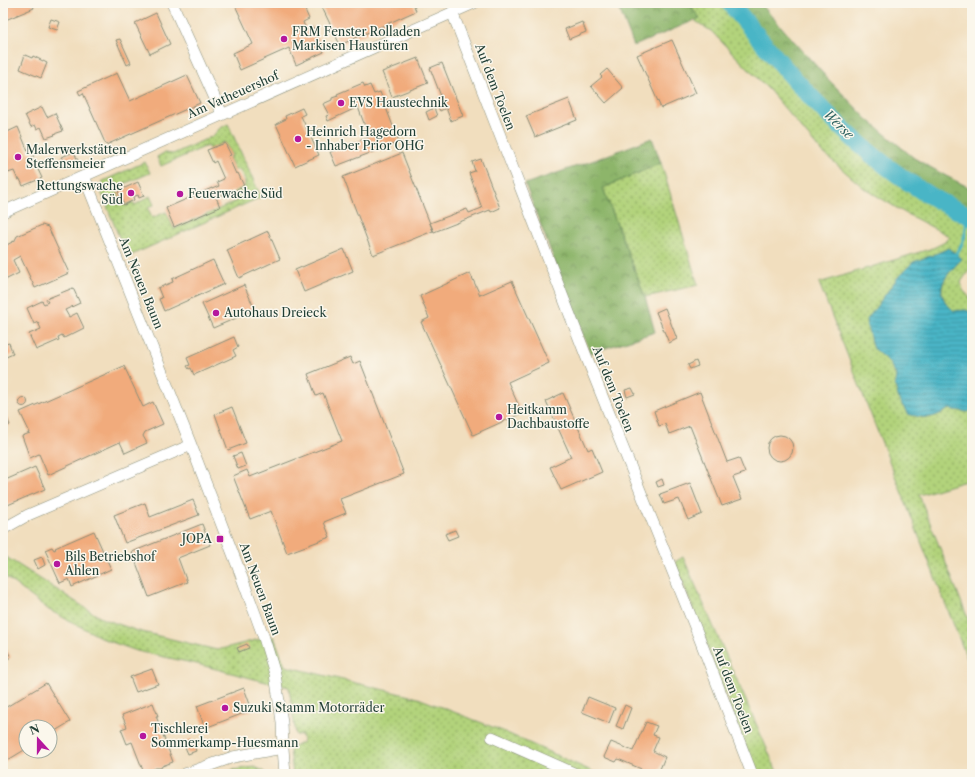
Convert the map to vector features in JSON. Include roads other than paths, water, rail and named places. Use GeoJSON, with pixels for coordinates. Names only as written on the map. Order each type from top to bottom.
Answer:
{"type":"FeatureCollection","features":[{"type":"Feature","properties":{"kind":"street"},"geometry":{"type":"LineString","coordinates":[[172,3],[222,114]]}},
{"type":"Feature","properties":{"kind":"street","name":"Am Vatheuershof"},"geometry":{"type":"LineString","coordinates":[[3,212],[474,3]]}},
{"type":"Feature","properties":{"kind":"street","name":"Auf dem Toelen"},"geometry":{"type":"LineString","coordinates":[[452,12],[586,356],[752,774]]}},
{"type":"Feature","properties":{"kind":"street","name":"Am Neuen Baum"},"geometry":{"type":"LineString","coordinates":[[84,176],[191,445],[264,638],[275,674],[282,722],[285,774]]}},
{"type":"Feature","properties":{"kind":"street"},"geometry":{"type":"LineString","coordinates":[[3,529],[28,515],[191,445]]}},
{"type":"Feature","properties":{"kind":"street"},"geometry":{"type":"LineString","coordinates":[[492,737],[576,774]]}},
{"type":"Feature","properties":{"kind":"street"},"geometry":{"type":"LineString","coordinates":[[185,774],[234,757],[283,748]]}},
{"type":"Feature","properties":{"kind":"water"},"geometry":{"type":"Polygon","coordinates":[[[949,248],[962,259],[950,271],[943,284],[943,297],[954,311],[965,310],[972,312],[972,410],[968,412],[949,409],[938,415],[920,417],[908,414],[899,400],[895,385],[896,375],[889,362],[872,346],[866,321],[898,277],[913,262],[949,248]]]}},
{"type":"Feature","properties":{"kind":"waterway","name":"Werse"},"geometry":{"type":"LineString","coordinates":[[730,3],[810,96],[869,152],[901,177],[935,199],[972,217]]}},
{"type":"Feature","properties":{"kind":"waterway"},"geometry":{"type":"LineString","coordinates":[[956,254],[965,235],[966,214]]}},
{"type":"Feature","properties":{"kind":"place","name":"FRM Fenster Rolladen Markisen Haustüren"},"geometry":{"type":"Point","coordinates":[284,39]}},
{"type":"Feature","properties":{"kind":"place","name":"EVS Haustechnik"},"geometry":{"type":"Point","coordinates":[341,103]}},
{"type":"Feature","properties":{"kind":"place","name":"Heinrich Hagedorn - Inhaber Prior OHG"},"geometry":{"type":"Point","coordinates":[298,139]}},
{"type":"Feature","properties":{"kind":"place","name":"Malerwerkstätten Steffensmeier"},"geometry":{"type":"Point","coordinates":[18,157]}},
{"type":"Feature","properties":{"kind":"place","name":"Rettungswache Süd"},"geometry":{"type":"Point","coordinates":[131,193]}},
{"type":"Feature","properties":{"kind":"place","name":"Feuerwache Süd"},"geometry":{"type":"Point","coordinates":[180,194]}},
{"type":"Feature","properties":{"kind":"place","name":"Autohaus Dreieck"},"geometry":{"type":"Point","coordinates":[216,313]}},
{"type":"Feature","properties":{"kind":"place","name":"Heitkamm Dachbaustoffe"},"geometry":{"type":"Point","coordinates":[499,417]}},
{"type":"Feature","properties":{"kind":"place","name":"JOPA"},"geometry":{"type":"Point","coordinates":[220,539]}},
{"type":"Feature","properties":{"kind":"place","name":"Bils Betriebshof Ahlen"},"geometry":{"type":"Point","coordinates":[57,564]}},
{"type":"Feature","properties":{"kind":"place","name":"Suzuki Stamm Motorräder"},"geometry":{"type":"Point","coordinates":[225,708]}},
{"type":"Feature","properties":{"kind":"place","name":"Tischlerei Sommerkamp-Huesmann"},"geometry":{"type":"Point","coordinates":[143,736]}}]}
